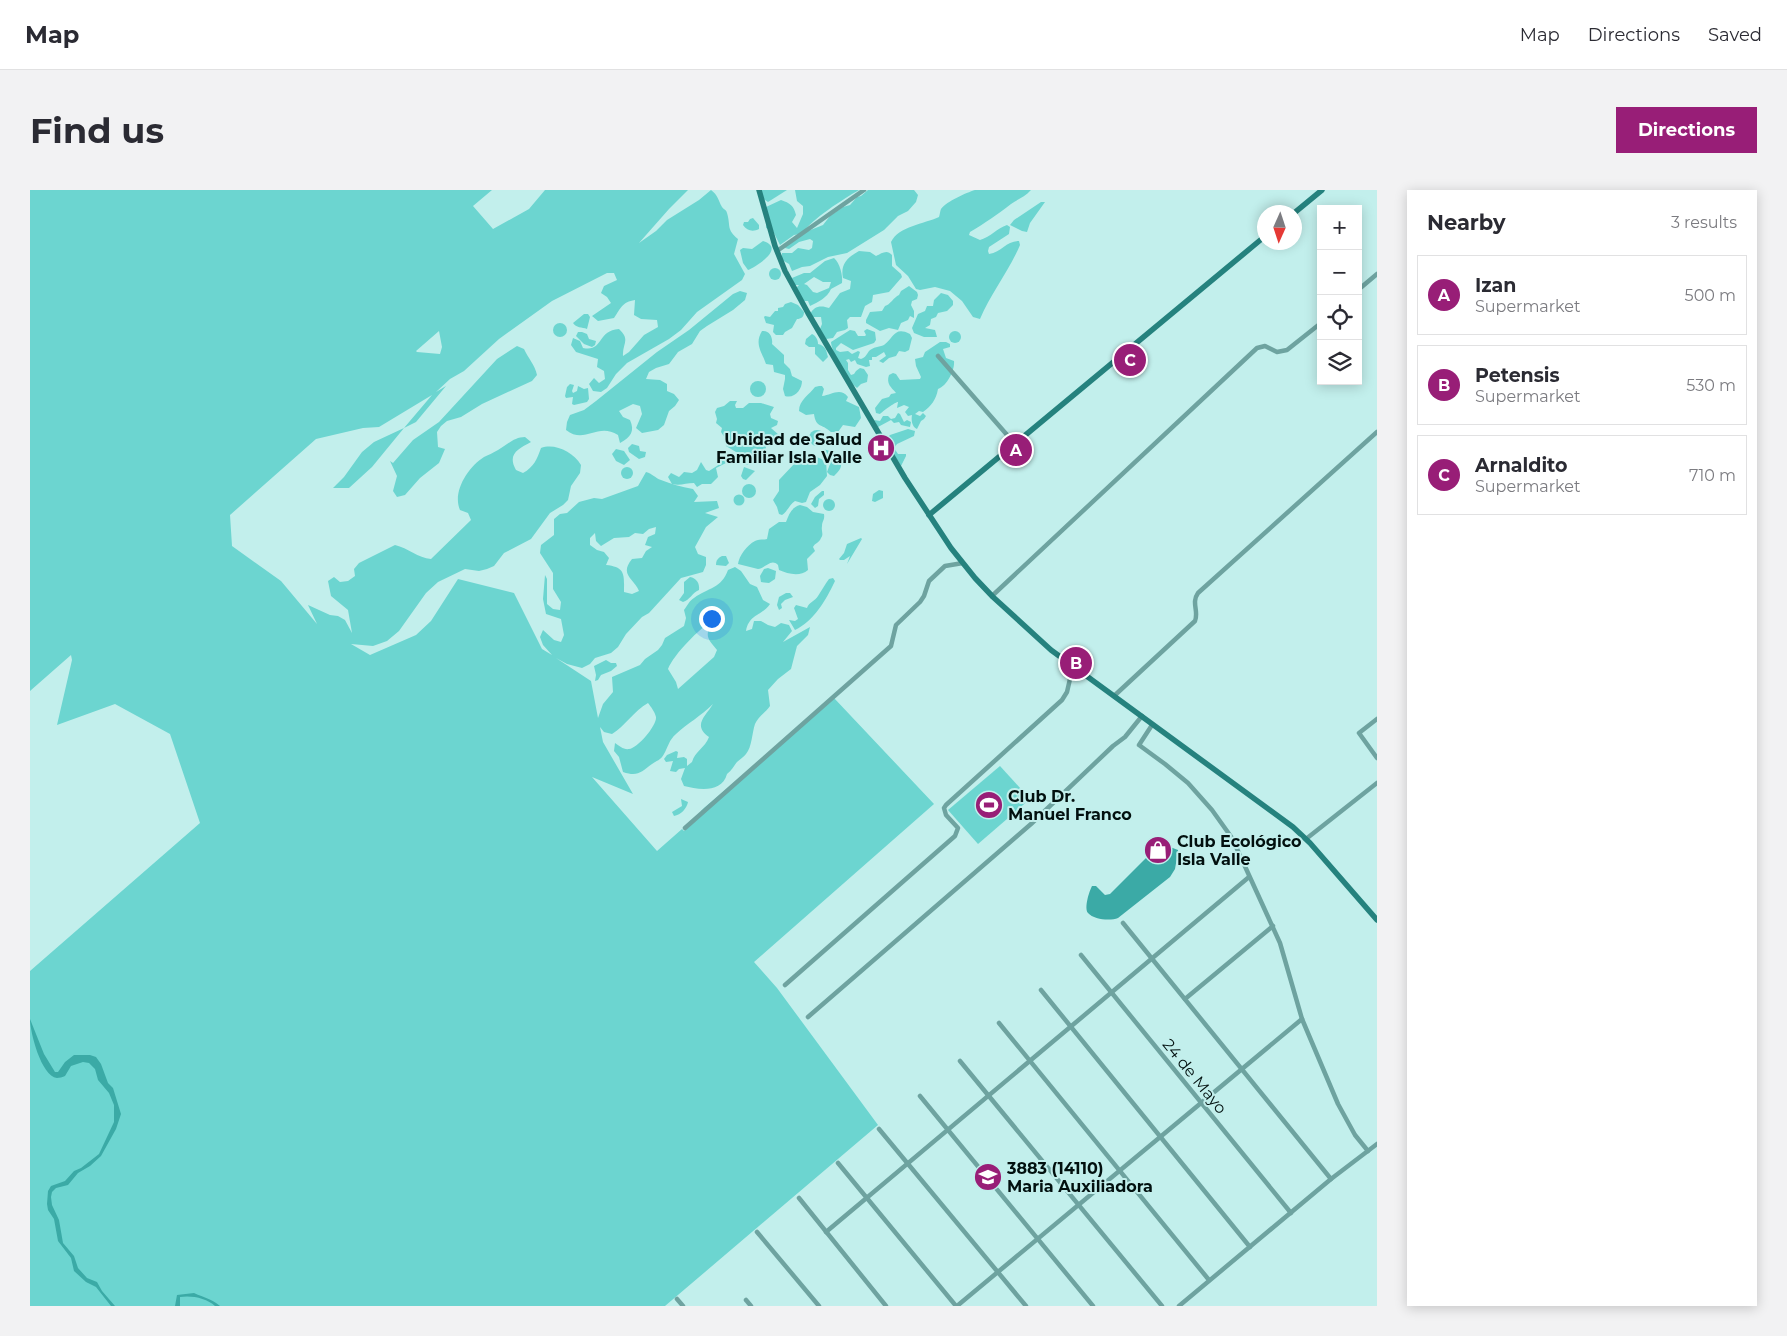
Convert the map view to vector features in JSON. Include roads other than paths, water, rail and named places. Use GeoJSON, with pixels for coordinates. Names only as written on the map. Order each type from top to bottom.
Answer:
{"type":"FeatureCollection","features":[{"type":"Feature","properties":{"kind":"street"},"geometry":{"type":"LineString","coordinates":[[759,190],[777,251],[785,271],[905,478],[962,563],[992,596],[1051,650],[1273,811],[1306,839],[1377,920]]}},
{"type":"Feature","properties":{"kind":"street"},"geometry":{"type":"LineString","coordinates":[[777,251],[864,190]]}},
{"type":"Feature","properties":{"kind":"street"},"geometry":{"type":"LineString","coordinates":[[1302,206],[1322,190]]}},
{"type":"Feature","properties":{"kind":"street"},"geometry":{"type":"LineString","coordinates":[[930,515],[1257,244]]}},
{"type":"Feature","properties":{"kind":"street"},"geometry":{"type":"LineString","coordinates":[[1362,287],[1377,274]]}},
{"type":"Feature","properties":{"kind":"street"},"geometry":{"type":"LineString","coordinates":[[992,596],[1257,348],[1265,346],[1277,352],[1287,350],[1317,326]]}},
{"type":"Feature","properties":{"kind":"street"},"geometry":{"type":"LineString","coordinates":[[938,356],[1015,444]]}},
{"type":"Feature","properties":{"kind":"street"},"geometry":{"type":"LineString","coordinates":[[1114,696],[1195,621],[1194,603],[1198,593],[1377,432]]}},
{"type":"Feature","properties":{"kind":"street"},"geometry":{"type":"LineString","coordinates":[[685,828],[891,646],[896,625],[920,602],[929,581],[945,566],[962,563]]}},
{"type":"Feature","properties":{"kind":"street"},"geometry":{"type":"LineString","coordinates":[[785,985],[957,834],[957,826],[944,812],[946,805],[1062,700],[1067,692],[1073,666]]}},
{"type":"Feature","properties":{"kind":"street"},"geometry":{"type":"LineString","coordinates":[[808,1017],[1031,824],[1113,746],[1125,737],[1142,716]]}},
{"type":"Feature","properties":{"kind":"street"},"geometry":{"type":"LineString","coordinates":[[1377,719],[1359,733],[1377,758]]}},
{"type":"Feature","properties":{"kind":"street"},"geometry":{"type":"LineString","coordinates":[[1152,725],[1139,746],[1188,783],[1212,810],[1232,838],[1280,943],[1302,1019],[1338,1104],[1351,1128],[1368,1151]]}},
{"type":"Feature","properties":{"kind":"street"},"geometry":{"type":"LineString","coordinates":[[1306,839],[1377,783]]}},
{"type":"Feature","properties":{"kind":"street"},"geometry":{"type":"LineString","coordinates":[[826,1232],[1249,877]]}},
{"type":"Feature","properties":{"kind":"street"},"geometry":{"type":"LineString","coordinates":[[1123,923],[1331,1180]]}},
{"type":"Feature","properties":{"kind":"street"},"geometry":{"type":"LineString","coordinates":[[1185,999],[1273,926]]}},
{"type":"Feature","properties":{"kind":"street","name":"24 de Mayo"},"geometry":{"type":"LineString","coordinates":[[1081,955],[1291,1213]]}},
{"type":"Feature","properties":{"kind":"street"},"geometry":{"type":"LineString","coordinates":[[1041,990],[1250,1246]]}},
{"type":"Feature","properties":{"kind":"street"},"geometry":{"type":"LineString","coordinates":[[838,1163],[957,1306],[1302,1019]]}},
{"type":"Feature","properties":{"kind":"street"},"geometry":{"type":"LineString","coordinates":[[999,1023],[1209,1280]]}},
{"type":"Feature","properties":{"kind":"street"},"geometry":{"type":"LineString","coordinates":[[960,1061],[1162,1306]]}},
{"type":"Feature","properties":{"kind":"street"},"geometry":{"type":"LineString","coordinates":[[920,1096],[1094,1306]]}},
{"type":"Feature","properties":{"kind":"street"},"geometry":{"type":"LineString","coordinates":[[879,1129],[1026,1306]]}},
{"type":"Feature","properties":{"kind":"street"},"geometry":{"type":"LineString","coordinates":[[1178,1306],[1377,1144]]}},
{"type":"Feature","properties":{"kind":"street"},"geometry":{"type":"LineString","coordinates":[[800,1198],[886,1306]]}},
{"type":"Feature","properties":{"kind":"street"},"geometry":{"type":"LineString","coordinates":[[757,1232],[819,1306]]}},
{"type":"Feature","properties":{"kind":"street"},"geometry":{"type":"LineString","coordinates":[[677,1299],[682,1306]]}},
{"type":"Feature","properties":{"kind":"street"},"geometry":{"type":"LineString","coordinates":[[746,1300],[751,1306]]}},
{"type":"Feature","properties":{"kind":"place","name":"Arnaldito"},"geometry":{"type":"Point","coordinates":[1130,360]}},
{"type":"Feature","properties":{"kind":"place","name":"Unidad de Salud Familiar Isla Valle"},"geometry":{"type":"Point","coordinates":[881,448]}},
{"type":"Feature","properties":{"kind":"place","name":"Izan"},"geometry":{"type":"Point","coordinates":[1016,450]}},
{"type":"Feature","properties":{"kind":"place","name":"Petensis"},"geometry":{"type":"Point","coordinates":[1076,663]}},
{"type":"Feature","properties":{"kind":"place","name":"Club Dr. Manuel Franco"},"geometry":{"type":"Point","coordinates":[989,805]}},
{"type":"Feature","properties":{"kind":"place","name":"Club Ecológico Isla Valle"},"geometry":{"type":"Point","coordinates":[1158,850]}},
{"type":"Feature","properties":{"kind":"place","name":"3883 (14110) Maria Auxiliadora"},"geometry":{"type":"Point","coordinates":[988,1177]}}]}
